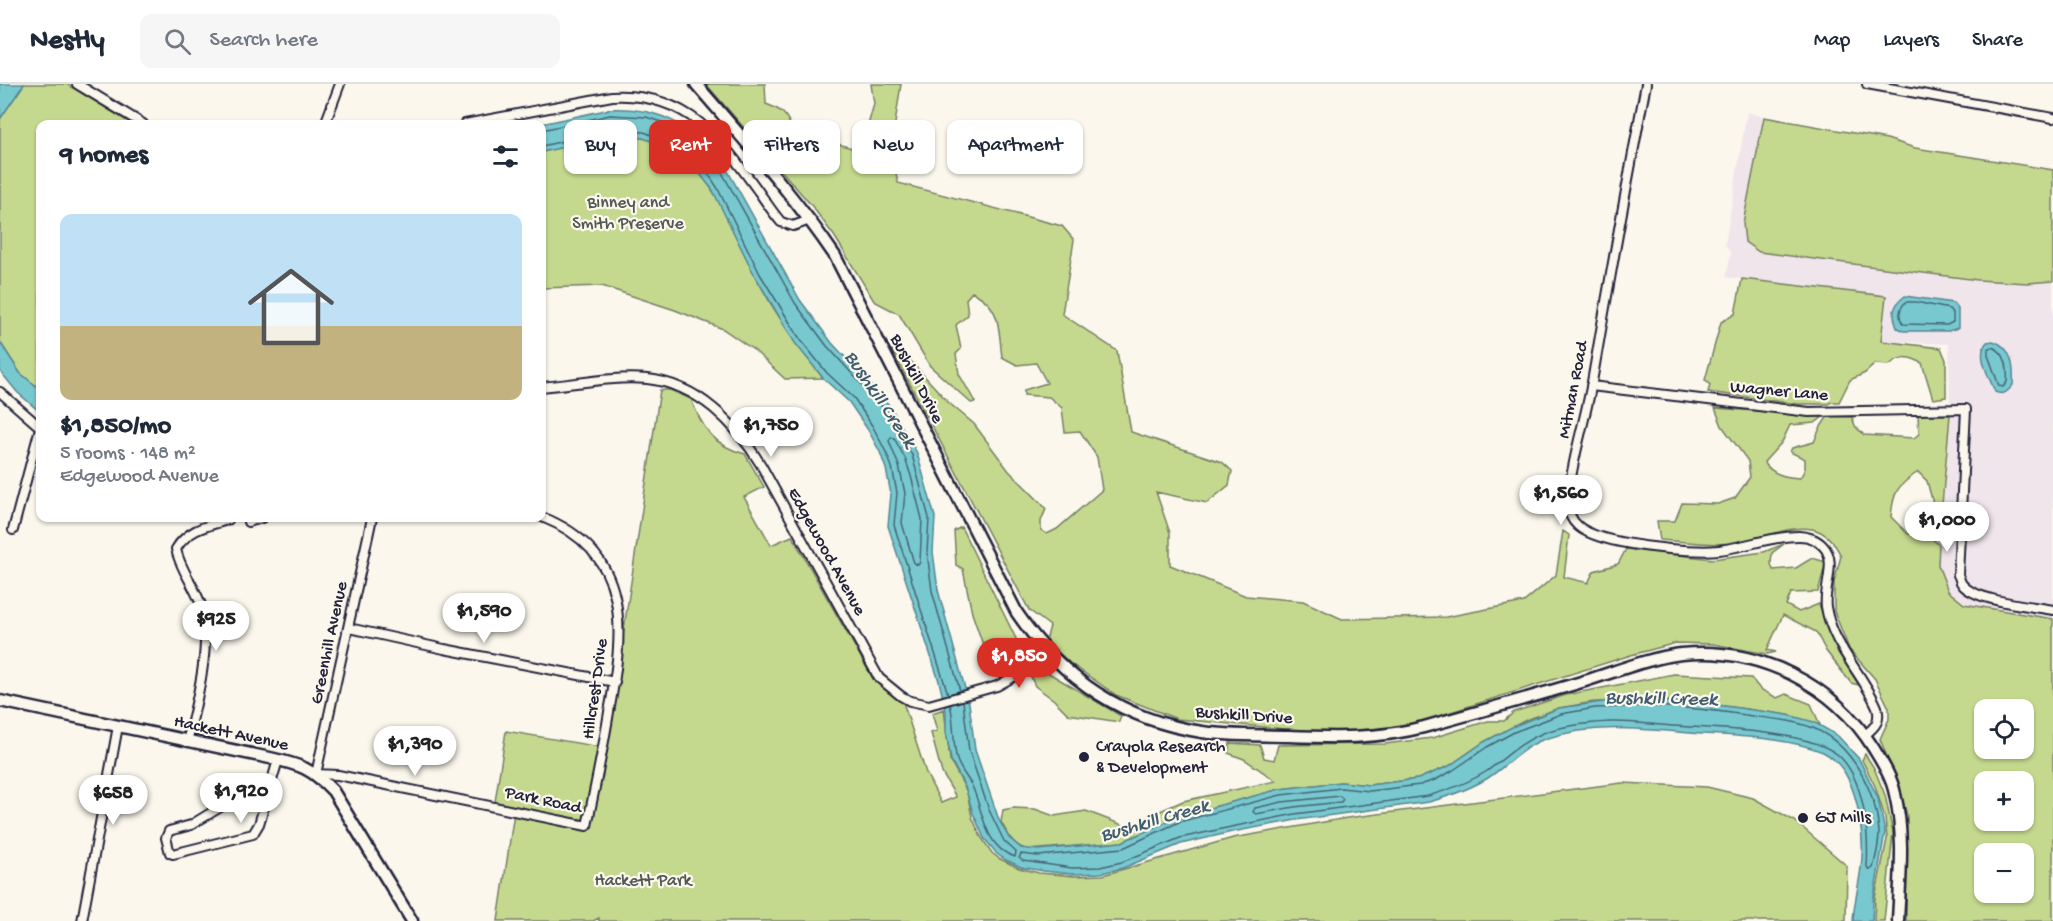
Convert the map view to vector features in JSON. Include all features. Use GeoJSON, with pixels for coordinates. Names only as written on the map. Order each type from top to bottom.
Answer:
{"type":"FeatureCollection","features":[{"type":"Feature","properties":{"kind":"main road","name":"Bushkill Drive"},"geometry":{"type":"LineString","coordinates":[[696,84],[810,220],[835,256],[1009,600],[1030,632],[1049,655],[1072,676],[1128,711],[1164,724],[1218,734],[1359,738],[1384,736],[1424,728],[1665,657],[1700,653],[1728,654],[1762,661],[1798,677],[1827,697],[1865,735],[1889,776],[1898,808],[1902,851],[1898,921]]}},
{"type":"Feature","properties":{"kind":"main road","name":"Hackett Avenue"},"geometry":{"type":"LineString","coordinates":[[0,701],[278,760],[306,768],[316,774],[333,791],[412,921]]}},
{"type":"Feature","properties":{"kind":"street"},"geometry":{"type":"LineString","coordinates":[[77,84],[137,120]]}},
{"type":"Feature","properties":{"kind":"street"},"geometry":{"type":"LineString","coordinates":[[326,120],[340,84]]}},
{"type":"Feature","properties":{"kind":"street","name":"Mitman Road"},"geometry":{"type":"LineString","coordinates":[[1646,84],[1591,386],[1568,498],[1568,513],[1587,533],[1610,540],[1671,549],[1716,550],[1800,536],[1824,546],[1830,564],[1825,596],[1829,619],[1841,646],[1873,697],[1879,714],[1876,725],[1865,735]]}},
{"type":"Feature","properties":{"kind":"street"},"geometry":{"type":"LineString","coordinates":[[1867,84],[2053,118]]}},
{"type":"Feature","properties":{"kind":"street"},"geometry":{"type":"LineString","coordinates":[[486,120],[612,96],[633,96],[658,101],[685,112],[716,135],[781,222],[793,226],[810,220]]}},
{"type":"Feature","properties":{"kind":"street","name":"Edgewood Avenue"},"geometry":{"type":"LineString","coordinates":[[546,387],[652,380],[681,388],[718,412],[749,445],[879,678],[910,701],[929,705],[988,689],[1006,682],[1049,655]]}},
{"type":"Feature","properties":{"kind":"street","name":"Wagner Lane"},"geometry":{"type":"LineString","coordinates":[[1591,386],[1809,412],[1966,408],[1958,575],[1962,585],[1971,592],[1989,598],[2053,610]]}},
{"type":"Feature","properties":{"kind":"street"},"geometry":{"type":"LineString","coordinates":[[0,392],[36,424]]}},
{"type":"Feature","properties":{"kind":"street"},"geometry":{"type":"LineString","coordinates":[[13,530],[36,442]]}},
{"type":"Feature","properties":{"kind":"street","name":"Hillcrest Drive"},"geometry":{"type":"LineString","coordinates":[[546,518],[579,537],[602,562],[618,608],[619,645],[615,682],[587,825]]}},
{"type":"Feature","properties":{"kind":"street"},"geometry":{"type":"LineString","coordinates":[[187,741],[200,685],[205,625],[197,594],[178,559],[176,549],[188,534],[221,522]]}},
{"type":"Feature","properties":{"kind":"street","name":"Greenhill Avenue"},"geometry":{"type":"LineString","coordinates":[[316,774],[371,522]]}},
{"type":"Feature","properties":{"kind":"street"},"geometry":{"type":"LineString","coordinates":[[349,628],[501,661],[615,682]]}},
{"type":"Feature","properties":{"kind":"street"},"geometry":{"type":"LineString","coordinates":[[82,921],[118,726]]}},
{"type":"Feature","properties":{"kind":"street"},"geometry":{"type":"LineString","coordinates":[[271,783],[242,793],[191,825],[170,831],[166,838],[170,853],[253,834],[259,824],[278,760]]}},
{"type":"Feature","properties":{"kind":"street","name":"Park Road"},"geometry":{"type":"LineString","coordinates":[[316,774],[338,775],[587,825]]}},
{"type":"Feature","properties":{"kind":"shaded area"},"geometry":{"type":"Polygon","coordinates":[[[1747,112],[1887,139],[1915,148],[2053,170],[2053,619],[1964,604],[1948,591],[1938,565],[1950,415],[1949,344],[1881,341],[1886,297],[1726,277],[1731,253],[1725,244],[1747,112]]]}},
{"type":"Feature","properties":{"kind":"green space"},"geometry":{"type":"Polygon","coordinates":[[[24,84],[67,84],[126,120],[36,120],[36,386],[20,373],[0,342],[0,119],[24,84]]]}},
{"type":"Feature","properties":{"kind":"green space"},"geometry":{"type":"Polygon","coordinates":[[[706,84],[765,84],[766,104],[783,113],[788,120],[743,120],[743,127],[706,84]]]}},
{"type":"Feature","properties":{"kind":"green space"},"geometry":{"type":"Polygon","coordinates":[[[871,84],[901,84],[896,120],[869,120],[874,104],[871,84]]]}},
{"type":"Feature","properties":{"kind":"green space"},"geometry":{"type":"Polygon","coordinates":[[[1764,117],[1887,139],[1915,148],[2053,170],[2053,281],[2027,283],[1978,280],[1759,252],[1745,242],[1743,223],[1764,117]]]}},
{"type":"Feature","properties":{"kind":"green space","name":"Binney and Smith Preserve"},"geometry":{"type":"Polygon","coordinates":[[[637,138],[649,140],[649,174],[700,174],[722,206],[755,275],[778,315],[823,378],[785,379],[755,351],[723,329],[675,310],[602,286],[546,288],[546,151],[564,146],[564,174],[637,174],[637,138]]]}},
{"type":"Feature","properties":{"kind":"green space"},"geometry":{"type":"Polygon","coordinates":[[[840,145],[852,148],[852,174],[896,174],[898,183],[1062,226],[1074,240],[1062,314],[1117,351],[1131,432],[1222,462],[1232,471],[1229,485],[1207,503],[1156,492],[1170,533],[1170,565],[1246,596],[1303,601],[1342,619],[1446,617],[1524,602],[1556,575],[1563,531],[1569,535],[1564,577],[1588,583],[1594,571],[1618,564],[1626,549],[1713,559],[1764,552],[1784,544],[1772,553],[1773,570],[1796,568],[1812,558],[1826,562],[1818,592],[1791,593],[1786,605],[1799,612],[1819,604],[1837,651],[1859,685],[1851,683],[1826,651],[1816,632],[1783,615],[1767,650],[1776,652],[1767,654],[1713,644],[1676,643],[1394,730],[1315,732],[1177,719],[1116,695],[1070,663],[1046,641],[1050,626],[1029,610],[892,350],[897,346],[949,403],[974,424],[1009,471],[1042,504],[1046,509],[1041,521],[1041,530],[1047,534],[1057,529],[1102,490],[1097,457],[1080,431],[1065,432],[1062,408],[1049,397],[1024,395],[1024,390],[1047,383],[1036,363],[1017,365],[1002,357],[999,327],[989,304],[972,292],[966,299],[968,315],[956,325],[961,349],[956,354],[959,374],[975,402],[971,403],[930,366],[899,314],[874,301],[835,237],[784,174],[840,174],[840,145]]]}},
{"type":"Feature","properties":{"kind":"green space"},"geometry":{"type":"Polygon","coordinates":[[[1742,279],[1886,296],[1881,341],[1941,348],[1946,360],[1946,397],[1933,399],[1922,363],[1905,358],[1897,359],[1889,365],[1875,364],[1865,373],[1850,380],[1839,402],[1829,404],[1798,404],[1708,392],[1710,385],[1705,380],[1721,322],[1735,314],[1742,279]]]}},
{"type":"Feature","properties":{"kind":"green space","name":"Hackett Park"},"geometry":{"type":"Polygon","coordinates":[[[660,390],[670,390],[691,399],[710,434],[725,446],[745,454],[764,487],[744,497],[771,545],[792,536],[873,679],[903,702],[926,773],[941,803],[956,797],[942,773],[931,733],[937,731],[932,713],[944,709],[950,760],[967,792],[972,817],[981,837],[992,853],[1019,868],[1039,873],[1075,876],[1103,875],[1233,838],[1347,818],[1622,783],[1707,787],[1753,798],[1795,821],[1847,866],[1846,921],[599,921],[599,918],[593,921],[498,921],[515,806],[495,802],[506,731],[606,748],[660,390]]]}},
{"type":"Feature","properties":{"kind":"green space"},"geometry":{"type":"Polygon","coordinates":[[[1715,408],[1824,416],[1815,423],[1790,425],[1782,442],[1764,462],[1775,473],[1800,478],[1805,469],[1805,459],[1790,452],[1792,448],[1814,442],[1828,416],[1852,417],[1855,426],[1864,435],[1914,438],[1919,434],[1918,415],[1950,415],[1942,505],[1934,507],[1927,481],[1918,472],[1897,490],[1891,517],[1908,534],[1924,531],[1939,545],[1938,565],[1948,591],[1964,604],[2053,619],[2053,921],[1906,921],[1907,815],[1880,739],[1889,719],[1889,708],[1875,679],[1849,649],[1834,611],[1834,582],[1841,556],[1836,547],[1822,533],[1804,528],[1786,530],[1744,542],[1723,544],[1660,540],[1657,521],[1675,521],[1682,503],[1718,504],[1735,498],[1750,477],[1748,461],[1722,426],[1715,408]]]}},
{"type":"Feature","properties":{"kind":"green space"},"geometry":{"type":"Polygon","coordinates":[[[961,527],[1023,653],[1017,665],[1008,669],[982,642],[972,613],[963,569],[956,565],[954,531],[961,527]]]}},
{"type":"Feature","properties":{"kind":"green space"},"geometry":{"type":"Polygon","coordinates":[[[1047,672],[1121,716],[1119,722],[1068,714],[1035,686],[1031,677],[1047,672]]]}},
{"type":"Feature","properties":{"kind":"green space"},"geometry":{"type":"Polygon","coordinates":[[[1674,674],[1751,678],[1760,689],[1777,698],[1786,694],[1811,704],[1820,725],[1788,715],[1703,703],[1594,702],[1559,708],[1526,720],[1484,742],[1449,766],[1418,779],[1369,785],[1341,782],[1280,789],[1177,817],[1122,842],[1028,850],[1015,843],[1001,822],[1003,810],[1013,808],[1035,809],[1054,816],[1086,811],[1130,828],[1183,801],[1276,781],[1244,759],[1228,753],[1230,743],[1260,745],[1264,758],[1274,760],[1278,745],[1385,744],[1432,738],[1488,721],[1504,721],[1514,712],[1566,695],[1674,674]]]}},
{"type":"Feature","properties":{"kind":"green space"},"geometry":{"type":"Polygon","coordinates":[[[1865,754],[1874,768],[1885,795],[1893,833],[1884,921],[1874,921],[1875,898],[1887,839],[1885,818],[1875,786],[1862,760],[1865,754]]]}},
{"type":"Feature","properties":{"kind":"water"},"geometry":{"type":"Polygon","coordinates":[[[0,84],[24,84],[0,119],[0,84]]]}},
{"type":"Feature","properties":{"kind":"water"},"geometry":{"type":"Polygon","coordinates":[[[610,109],[645,112],[670,120],[649,120],[649,140],[637,138],[637,120],[564,120],[564,147],[546,151],[546,123],[610,109]]]}},
{"type":"Feature","properties":{"kind":"water","name":"Bushkill Creek"},"geometry":{"type":"Polygon","coordinates":[[[700,174],[729,174],[800,300],[832,343],[890,406],[917,453],[935,517],[933,552],[938,590],[969,703],[975,750],[999,820],[1009,838],[1021,848],[1038,850],[1122,842],[1177,817],[1280,789],[1341,782],[1369,785],[1418,779],[1449,766],[1484,742],[1512,727],[1559,708],[1610,701],[1703,703],[1788,715],[1814,722],[1838,736],[1859,759],[1878,798],[1885,832],[1872,921],[1853,921],[1862,856],[1860,817],[1849,780],[1832,758],[1809,747],[1779,741],[1644,729],[1586,730],[1548,738],[1524,750],[1481,782],[1437,800],[1296,820],[1232,832],[1181,844],[1123,868],[1101,873],[1071,874],[1044,871],[1021,867],[1006,860],[997,854],[984,838],[965,787],[951,760],[946,732],[946,711],[939,681],[888,526],[891,494],[880,452],[849,402],[823,378],[795,343],[755,276],[712,189],[700,174]]]}},
{"type":"Feature","properties":{"kind":"water"},"geometry":{"type":"Polygon","coordinates":[[[1905,296],[1953,303],[1958,309],[1958,328],[1948,331],[1903,331],[1897,328],[1894,310],[1905,296]]]}},
{"type":"Feature","properties":{"kind":"water"},"geometry":{"type":"Polygon","coordinates":[[[1993,341],[2005,348],[2011,359],[2013,385],[2003,393],[1995,392],[1983,360],[1984,347],[1987,342],[1993,341]]]}},
{"type":"Feature","properties":{"kind":"water"},"geometry":{"type":"Polygon","coordinates":[[[0,342],[20,373],[36,386],[36,409],[17,392],[0,371],[0,342]]]}},
{"type":"Feature","properties":{"kind":"place","name":"Crayola Research & Development"},"geometry":{"type":"Point","coordinates":[1084,757]}},
{"type":"Feature","properties":{"kind":"place","name":"GJ Mills"},"geometry":{"type":"Point","coordinates":[1803,818]}}]}
